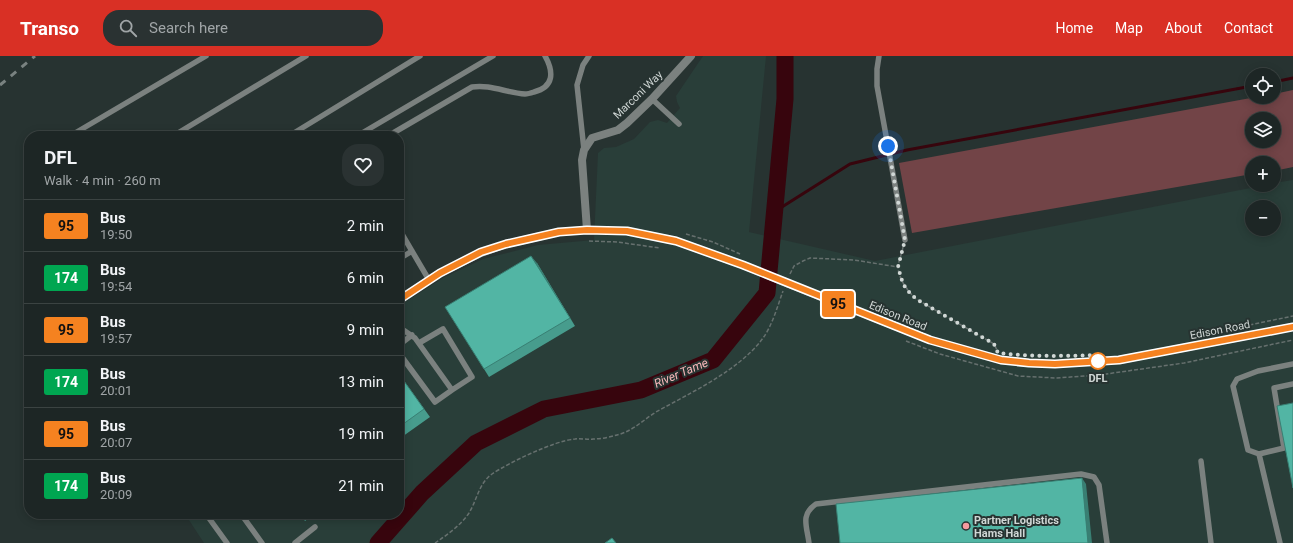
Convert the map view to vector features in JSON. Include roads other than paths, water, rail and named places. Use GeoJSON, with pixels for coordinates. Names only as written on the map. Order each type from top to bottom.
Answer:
{"type":"FeatureCollection","features":[{"type":"Feature","properties":{"kind":"street","name":"Marconi Way"},"geometry":{"type":"LineString","coordinates":[[584,150],[592,138],[618,130],[627,123],[652,99],[691,56]]}},
{"type":"Feature","properties":{"kind":"street"},"geometry":{"type":"LineString","coordinates":[[584,150],[582,160],[587,230]]}},
{"type":"Feature","properties":{"kind":"street","name":"Edison Road"},"geometry":{"type":"LineString","coordinates":[[404,297],[440,273],[481,252],[506,244],[559,232],[587,230],[627,231],[676,241],[789,281],[832,301],[930,340],[1001,360],[1055,364],[1119,360],[1293,327]]}},
{"type":"Feature","properties":{"kind":"lane"},"geometry":{"type":"LineString","coordinates":[[78,131],[206,56]]}},
{"type":"Feature","properties":{"kind":"lane"},"geometry":{"type":"LineString","coordinates":[[181,131],[306,56]]}},
{"type":"Feature","properties":{"kind":"lane"},"geometry":{"type":"LineString","coordinates":[[298,131],[420,56]]}},
{"type":"Feature","properties":{"kind":"lane"},"geometry":{"type":"LineString","coordinates":[[366,131],[493,56]]}},
{"type":"Feature","properties":{"kind":"lane"},"geometry":{"type":"LineString","coordinates":[[397,131],[472,87],[480,86],[526,94],[541,90],[549,84],[551,77],[550,69],[545,56]]}},
{"type":"Feature","properties":{"kind":"lane"},"geometry":{"type":"LineString","coordinates":[[584,150],[577,85],[582,65],[589,56]]}},
{"type":"Feature","properties":{"kind":"lane"},"geometry":{"type":"LineString","coordinates":[[879,56],[876,86],[905,240]]}},
{"type":"Feature","properties":{"kind":"lane"},"geometry":{"type":"LineString","coordinates":[[652,99],[679,124]]}},
{"type":"Feature","properties":{"kind":"lane"},"geometry":{"type":"LineString","coordinates":[[404,237],[429,280]]}},
{"type":"Feature","properties":{"kind":"lane"},"geometry":{"type":"LineString","coordinates":[[404,256],[412,251]]}},
{"type":"Feature","properties":{"kind":"lane"},"geometry":{"type":"LineString","coordinates":[[404,360],[435,402],[472,377],[443,329],[419,343]]}},
{"type":"Feature","properties":{"kind":"lane"},"geometry":{"type":"LineString","coordinates":[[404,330],[415,338],[452,390]]}},
{"type":"Feature","properties":{"kind":"lane"},"geometry":{"type":"LineString","coordinates":[[404,342],[412,336]]}},
{"type":"Feature","properties":{"kind":"lane"},"geometry":{"type":"LineString","coordinates":[[1293,364],[1258,371],[1237,379],[1233,386],[1248,450],[1259,454],[1284,448],[1274,388],[1293,384]]}},
{"type":"Feature","properties":{"kind":"lane"},"geometry":{"type":"LineString","coordinates":[[1259,454],[1280,543]]}},
{"type":"Feature","properties":{"kind":"lane"},"geometry":{"type":"LineString","coordinates":[[1201,461],[1211,543]]}},
{"type":"Feature","properties":{"kind":"lane"},"geometry":{"type":"LineString","coordinates":[[809,543],[806,520],[807,513],[810,508],[816,504],[1081,474],[1094,477],[1100,485],[1107,543]]}},
{"type":"Feature","properties":{"kind":"lane"},"geometry":{"type":"LineString","coordinates":[[210,519],[227,543]]}},
{"type":"Feature","properties":{"kind":"lane"},"geometry":{"type":"LineString","coordinates":[[245,519],[262,543]]}},
{"type":"Feature","properties":{"kind":"lane"},"geometry":{"type":"LineString","coordinates":[[295,543],[315,527]]}},
{"type":"Feature","properties":{"kind":"waterway","name":"River Tame"},"geometry":{"type":"LineString","coordinates":[[404,513],[422,493],[476,443],[544,409],[641,390],[713,360],[767,293],[785,99],[785,56]]}},
{"type":"Feature","properties":{"kind":"waterway"},"geometry":{"type":"LineString","coordinates":[[1281,81],[1293,78]]}},
{"type":"Feature","properties":{"kind":"waterway"},"geometry":{"type":"LineString","coordinates":[[774,212],[850,164],[907,150],[1245,87]]}},
{"type":"Feature","properties":{"kind":"waterway","name":"River Tame"},"geometry":{"type":"LineString","coordinates":[[378,543],[399,519]]}},
{"type":"Feature","properties":{"kind":"railway"},"geometry":{"type":"LineString","coordinates":[[0,85],[35,56]]}},
{"type":"Feature","properties":{"kind":"place","name":"DFL"},"geometry":{"type":"Point","coordinates":[1098,361]}},
{"type":"Feature","properties":{"kind":"place","name":"Partner Logistics Hams Hall"},"geometry":{"type":"Point","coordinates":[966,526]}}]}
